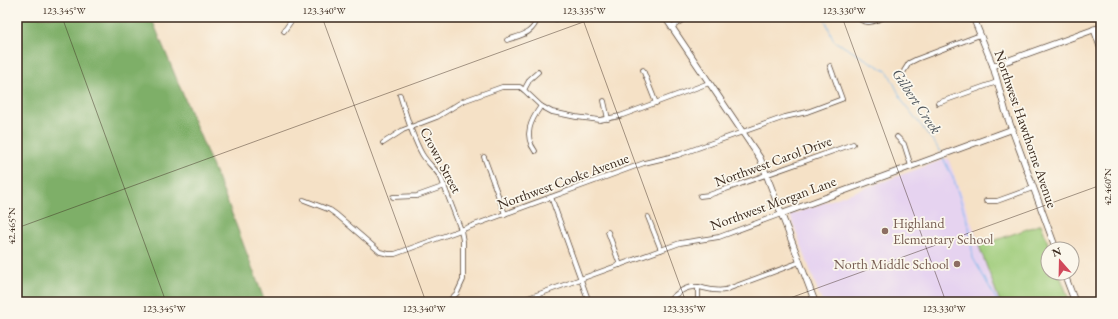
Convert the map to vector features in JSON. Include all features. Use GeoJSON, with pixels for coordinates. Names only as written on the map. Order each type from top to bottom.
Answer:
{"type":"FeatureCollection","features":[{"type":"Feature","properties":{"kind":"street"},"geometry":{"type":"LineString","coordinates":[[284,31],[294,17]]}},
{"type":"Feature","properties":{"kind":"street"},"geometry":{"type":"LineString","coordinates":[[507,40],[531,30],[536,24],[538,17]]}},
{"type":"Feature","properties":{"kind":"street"},"geometry":{"type":"LineString","coordinates":[[666,17],[760,158],[815,302]]}},
{"type":"Feature","properties":{"kind":"street"},"geometry":{"type":"LineString","coordinates":[[672,27],[687,17]]}},
{"type":"Feature","properties":{"kind":"street"},"geometry":{"type":"LineString","coordinates":[[861,20],[869,22],[885,17]]}},
{"type":"Feature","properties":{"kind":"street","name":"Northwest Hawthorne Avenue"},"geometry":{"type":"LineString","coordinates":[[973,17],[992,66],[1012,129],[1053,241]]}},
{"type":"Feature","properties":{"kind":"street"},"geometry":{"type":"LineString","coordinates":[[992,66],[1101,27]]}},
{"type":"Feature","properties":{"kind":"street"},"geometry":{"type":"LineString","coordinates":[[1094,29],[1101,49]]}},
{"type":"Feature","properties":{"kind":"street"},"geometry":{"type":"LineString","coordinates":[[904,71],[910,63],[917,58],[980,36]]}},
{"type":"Feature","properties":{"kind":"street","name":"Northwest Cooke Avenue"},"geometry":{"type":"LineString","coordinates":[[304,200],[325,208],[337,215],[385,254],[395,254],[644,163],[678,155],[785,117],[807,112],[842,99],[830,66]]}},
{"type":"Feature","properties":{"kind":"street"},"geometry":{"type":"LineString","coordinates":[[643,70],[656,103]]}},
{"type":"Feature","properties":{"kind":"street"},"geometry":{"type":"LineString","coordinates":[[524,90],[530,79],[538,72]]}},
{"type":"Feature","properties":{"kind":"street"},"geometry":{"type":"LineString","coordinates":[[938,102],[997,82]]}},
{"type":"Feature","properties":{"kind":"street"},"geometry":{"type":"LineString","coordinates":[[383,143],[398,133],[437,117],[463,101],[493,89],[508,86],[520,87],[541,106],[552,112],[590,120],[608,120],[709,83]]}},
{"type":"Feature","properties":{"kind":"street","name":"Crown Street"},"geometry":{"type":"LineString","coordinates":[[400,95],[421,153],[438,173],[445,186],[461,230],[463,241],[463,280],[457,293],[449,302]]}},
{"type":"Feature","properties":{"kind":"street"},"geometry":{"type":"LineString","coordinates":[[604,101],[608,120]]}},
{"type":"Feature","properties":{"kind":"street"},"geometry":{"type":"LineString","coordinates":[[535,151],[529,139],[529,129],[532,119],[541,106]]}},
{"type":"Feature","properties":{"kind":"street","name":"Northwest Morgan Lane"},"geometry":{"type":"LineString","coordinates":[[517,302],[660,250],[685,242],[719,237],[1012,129]]}},
{"type":"Feature","properties":{"kind":"street"},"geometry":{"type":"LineString","coordinates":[[897,137],[904,144],[912,166]]}},
{"type":"Feature","properties":{"kind":"street","name":"Northwest Carol Drive"},"geometry":{"type":"LineString","coordinates":[[700,196],[709,195],[853,144]]}},
{"type":"Feature","properties":{"kind":"street"},"geometry":{"type":"LineString","coordinates":[[484,157],[505,214]]}},
{"type":"Feature","properties":{"kind":"street"},"geometry":{"type":"LineString","coordinates":[[393,197],[417,196],[445,186]]}},
{"type":"Feature","properties":{"kind":"street"},"geometry":{"type":"LineString","coordinates":[[986,201],[997,201],[1033,188]]}},
{"type":"Feature","properties":{"kind":"street"},"geometry":{"type":"LineString","coordinates":[[551,197],[590,302]]}},
{"type":"Feature","properties":{"kind":"street"},"geometry":{"type":"LineString","coordinates":[[648,217],[660,250]]}},
{"type":"Feature","properties":{"kind":"street"},"geometry":{"type":"LineString","coordinates":[[608,232],[620,265]]}},
{"type":"Feature","properties":{"kind":"street"},"geometry":{"type":"LineString","coordinates":[[668,302],[682,290],[698,287],[713,291],[725,290],[800,262]]}},
{"type":"Feature","properties":{"kind":"street"},"geometry":{"type":"LineString","coordinates":[[1067,281],[1075,302]]}},
{"type":"Feature","properties":{"kind":"street"},"geometry":{"type":"LineString","coordinates":[[698,287],[698,302]]}},
{"type":"Feature","properties":{"kind":"street"},"geometry":{"type":"LineString","coordinates":[[532,297],[533,302]]}},
{"type":"Feature","properties":{"kind":"shaded area","name":"Highland Elementary School"},"geometry":{"type":"Polygon","coordinates":[[[948,158],[1000,302],[822,302],[790,215],[948,158]]]}},
{"type":"Feature","properties":{"kind":"green space"},"geometry":{"type":"Polygon","coordinates":[[[17,17],[151,17],[229,206],[265,302],[17,302],[17,17]]]}},
{"type":"Feature","properties":{"kind":"green space"},"geometry":{"type":"Polygon","coordinates":[[[1041,224],[1047,241],[1040,241],[1040,281],[1062,281],[1070,302],[1000,302],[979,246],[1041,224]]]}},
{"type":"Feature","properties":{"kind":"waterway","name":"Gilbert Creek"},"geometry":{"type":"LineString","coordinates":[[824,17],[834,41],[888,72],[903,102],[940,152]]}},
{"type":"Feature","properties":{"kind":"waterway","name":"Gilbert Creek"},"geometry":{"type":"LineString","coordinates":[[943,158],[954,180],[969,227],[973,258],[998,302]]}},
{"type":"Feature","properties":{"kind":"place","name":"Highland Elementary School"},"geometry":{"type":"Point","coordinates":[885,231]}},
{"type":"Feature","properties":{"kind":"place","name":"North Middle School"},"geometry":{"type":"Point","coordinates":[957,264]}}]}
